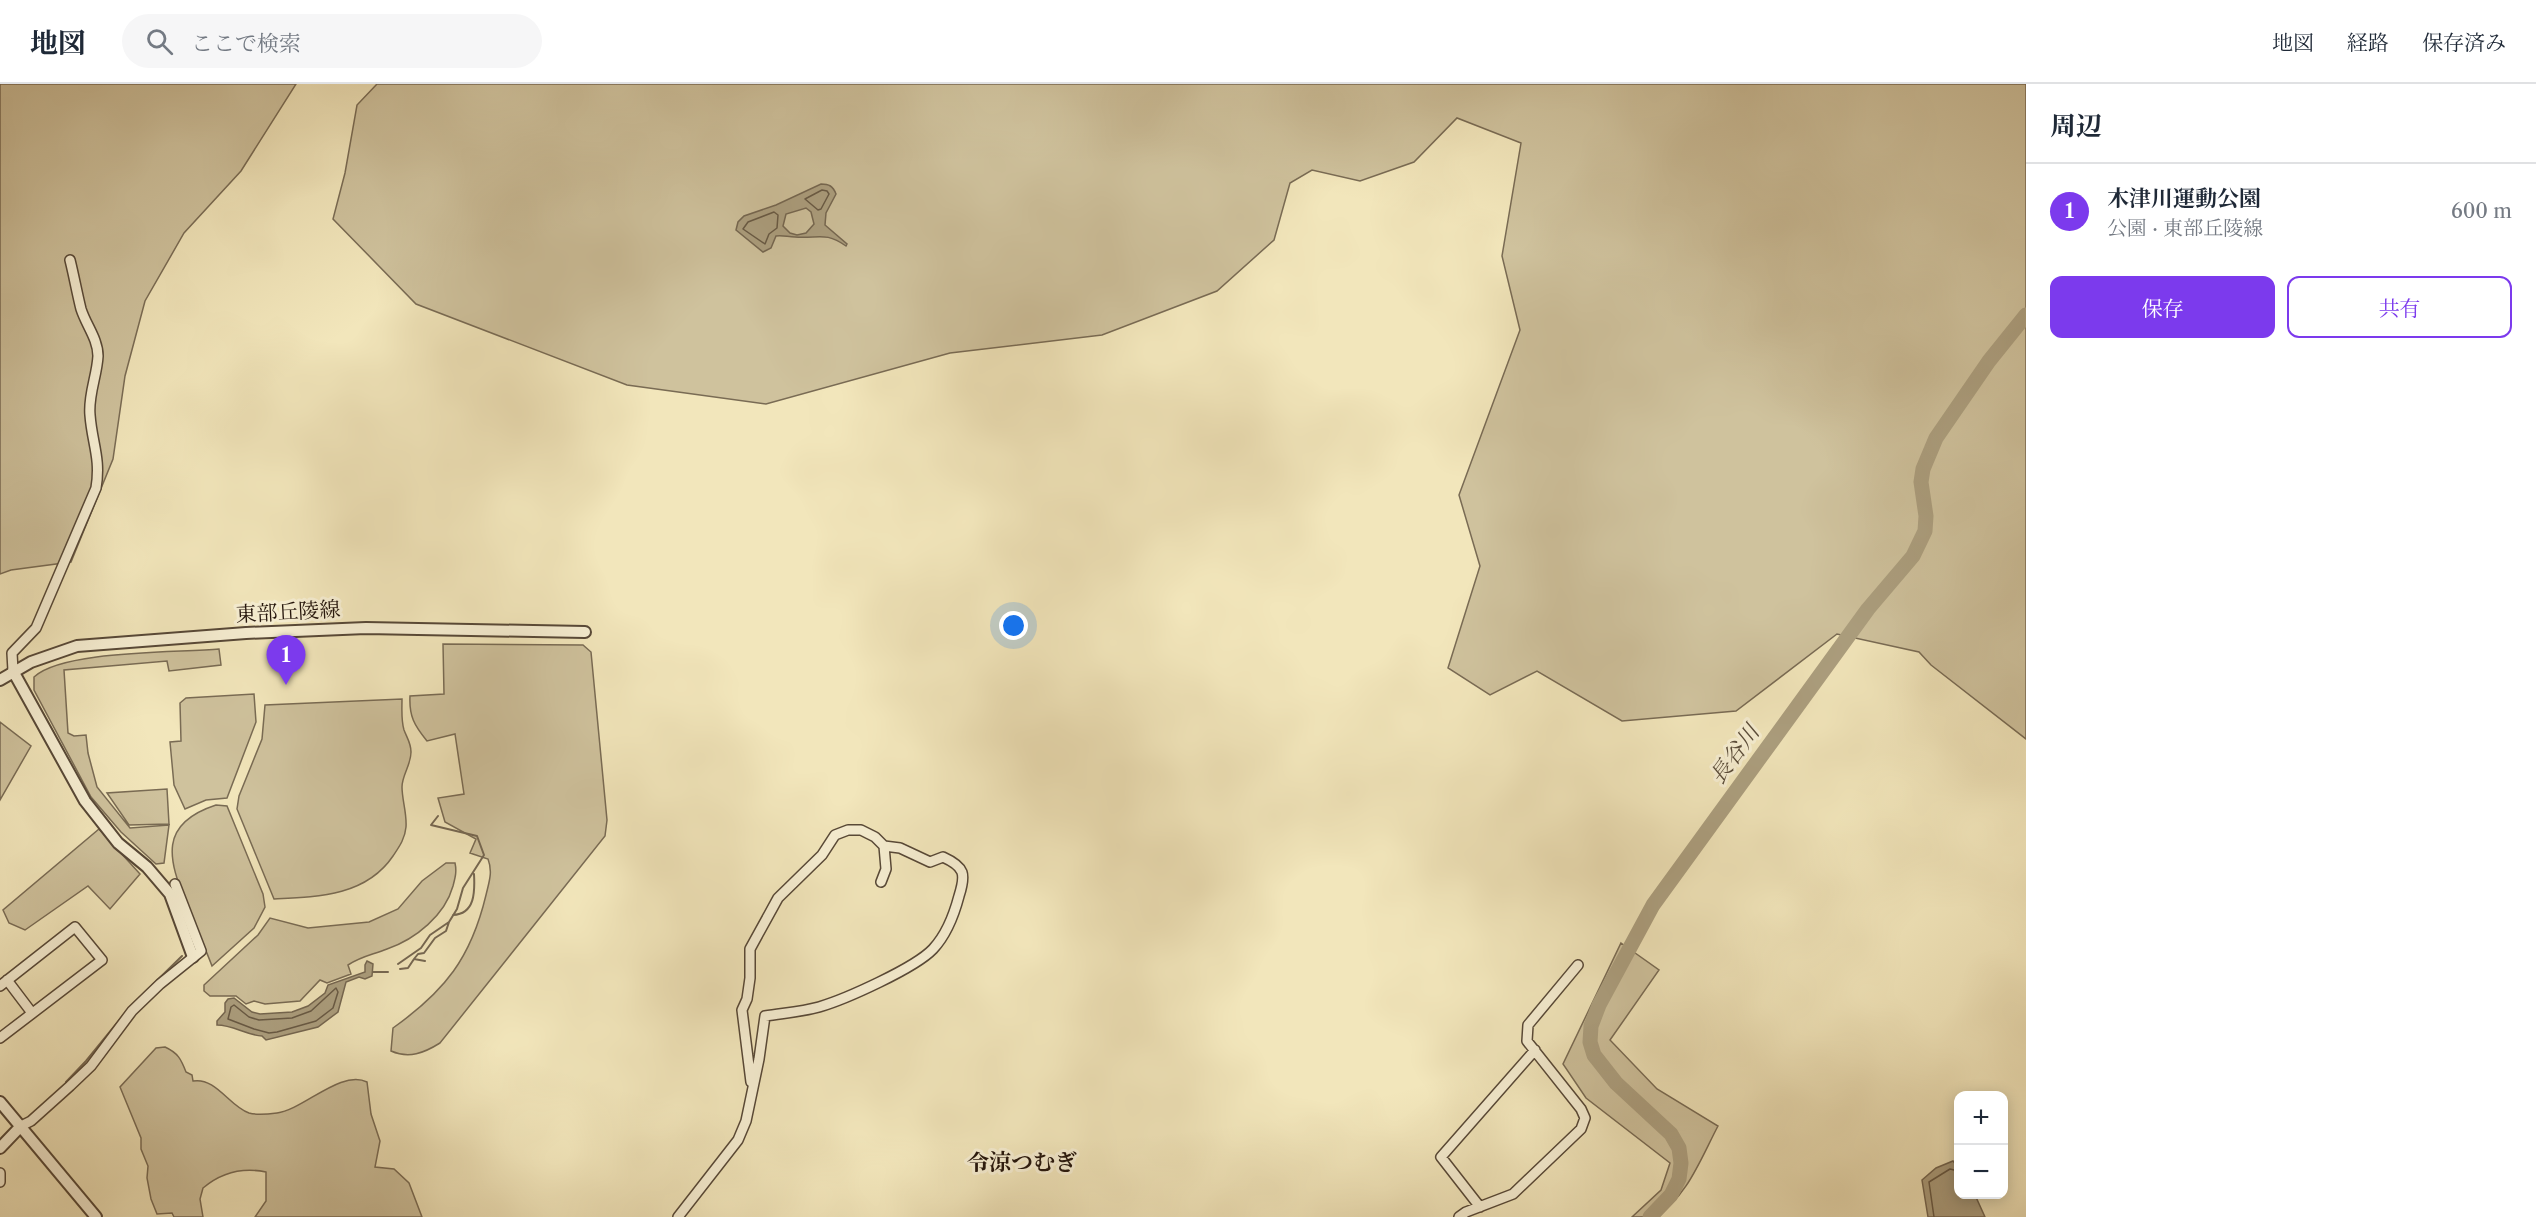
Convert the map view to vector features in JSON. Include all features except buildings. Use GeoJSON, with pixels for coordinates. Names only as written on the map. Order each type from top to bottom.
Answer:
{"type":"FeatureCollection","features":[{"type":"Feature","properties":{"kind":"street"},"geometry":{"type":"LineString","coordinates":[[70,260],[82,311],[92,331],[98,355],[89,406],[99,458],[99,474],[96,488],[36,628],[12,654],[13,671],[85,801],[118,843],[147,867],[170,894],[193,957]]}},
{"type":"Feature","properties":{"kind":"street","name":"東部丘陵線"},"geometry":{"type":"LineString","coordinates":[[0,680],[13,671],[53,652],[77,646],[246,633],[366,628],[585,632]]}},
{"type":"Feature","properties":{"kind":"street"},"geometry":{"type":"LineString","coordinates":[[678,1217],[738,1140],[746,1121],[753,1093],[765,1016],[821,1006],[876,983],[919,960],[933,949],[947,929],[964,880],[962,870],[953,861],[943,857],[930,862],[900,848],[884,846],[875,837],[861,830],[848,830],[835,835],[822,855],[778,898],[750,949],[750,978],[747,999],[742,1010],[753,1093]]}},
{"type":"Feature","properties":{"kind":"street"},"geometry":{"type":"LineString","coordinates":[[881,882],[886,869],[884,846]]}},
{"type":"Feature","properties":{"kind":"street"},"geometry":{"type":"LineString","coordinates":[[0,1148],[21,1126],[31,1121],[91,1066],[132,1011],[201,951],[174,884]]}},
{"type":"Feature","properties":{"kind":"street"},"geometry":{"type":"LineString","coordinates":[[0,1038],[102,960],[75,927],[4,983],[32,1013]]}},
{"type":"Feature","properties":{"kind":"street"},"geometry":{"type":"LineString","coordinates":[[1459,1217],[1466,1212],[1513,1194],[1581,1129],[1585,1118],[1581,1109],[1527,1041],[1528,1025],[1578,965]]}},
{"type":"Feature","properties":{"kind":"street"},"geometry":{"type":"LineString","coordinates":[[1480,1207],[1441,1157],[1535,1050]]}},
{"type":"Feature","properties":{"kind":"street"},"geometry":{"type":"LineString","coordinates":[[0,1102],[96,1217]]}},
{"type":"Feature","properties":{"kind":"street"},"geometry":{"type":"LineString","coordinates":[[0,1173],[0,1182]]}},
{"type":"Feature","properties":{"kind":"shaded area"},"geometry":{"type":"Polygon","coordinates":[[[0,84],[296,84],[241,171],[184,233],[145,301],[125,376],[113,459],[71,562],[11,570],[0,574],[0,84]]]}},
{"type":"Feature","properties":{"kind":"shaded area"},"geometry":{"type":"Polygon","coordinates":[[[377,84],[2026,84],[2026,739],[1931,665],[1919,652],[1837,634],[1736,711],[1622,721],[1537,671],[1490,695],[1448,668],[1480,566],[1459,495],[1520,330],[1502,256],[1521,143],[1457,118],[1414,162],[1360,181],[1312,170],[1290,183],[1274,240],[1217,291],[1102,335],[950,353],[766,404],[627,385],[416,304],[333,219],[345,173],[357,105],[377,84]]]}},
{"type":"Feature","properties":{"kind":"shaded area"},"geometry":{"type":"Polygon","coordinates":[[[443,644],[583,645],[591,652],[607,820],[605,836],[440,1043],[422,1052],[404,1055],[391,1051],[393,1028],[441,986],[464,955],[480,917],[490,877],[488,859],[470,853],[476,839],[445,822],[438,798],[464,794],[455,734],[427,741],[416,725],[410,709],[410,696],[444,694],[443,644]]]}},
{"type":"Feature","properties":{"kind":"shaded area"},"geometry":{"type":"Polygon","coordinates":[[[219,649],[221,665],[169,671],[167,661],[64,670],[68,733],[74,736],[86,735],[97,787],[130,828],[169,825],[164,863],[156,864],[121,832],[91,797],[34,690],[34,677],[49,668],[94,657],[219,649]]]}},
{"type":"Feature","properties":{"kind":"shaded area"},"geometry":{"type":"Polygon","coordinates":[[[254,694],[256,722],[227,798],[206,800],[185,809],[174,785],[170,742],[181,741],[180,703],[186,698],[254,694]]]}},
{"type":"Feature","properties":{"kind":"shaded area"},"geometry":{"type":"Polygon","coordinates":[[[402,699],[403,726],[411,752],[402,787],[406,827],[403,839],[393,856],[382,869],[355,887],[324,895],[274,899],[237,809],[239,796],[262,739],[265,705],[402,699]]]}},
{"type":"Feature","properties":{"kind":"shaded area"},"geometry":{"type":"Polygon","coordinates":[[[0,722],[31,746],[0,800],[0,722]]]}},
{"type":"Feature","properties":{"kind":"shaded area"},"geometry":{"type":"Polygon","coordinates":[[[167,789],[169,824],[129,825],[107,793],[167,789]]]}},
{"type":"Feature","properties":{"kind":"shaded area"},"geometry":{"type":"Polygon","coordinates":[[[216,805],[227,806],[263,894],[265,907],[254,928],[212,966],[175,873],[173,845],[176,833],[184,822],[197,813],[216,805]]]}},
{"type":"Feature","properties":{"kind":"shaded area"},"geometry":{"type":"Polygon","coordinates":[[[99,829],[140,874],[110,909],[88,886],[25,930],[9,923],[3,910],[99,829]]]}},
{"type":"Feature","properties":{"kind":"shaded area"},"geometry":{"type":"Polygon","coordinates":[[[446,863],[455,863],[453,886],[443,907],[428,925],[398,945],[348,965],[351,974],[327,983],[320,980],[300,1001],[265,1004],[254,1001],[246,1004],[236,996],[210,996],[204,991],[204,985],[258,935],[270,918],[308,928],[369,922],[398,909],[422,881],[446,863]]]}},
{"type":"Feature","properties":{"kind":"shaded area"},"geometry":{"type":"Polygon","coordinates":[[[1621,943],[1659,970],[1610,1040],[1657,1089],[1718,1126],[1684,1188],[1666,1209],[1655,1216],[1632,1217],[1661,1190],[1670,1163],[1586,1098],[1563,1064],[1621,943]]]}},
{"type":"Feature","properties":{"kind":"shaded area"},"geometry":{"type":"Polygon","coordinates":[[[165,1047],[178,1057],[186,1072],[192,1075],[193,1081],[209,1083],[235,1104],[252,1114],[287,1110],[346,1081],[357,1079],[367,1082],[371,1114],[380,1141],[375,1167],[394,1169],[409,1183],[422,1217],[255,1217],[266,1201],[266,1172],[249,1170],[233,1172],[217,1178],[203,1188],[200,1199],[203,1217],[174,1217],[172,1213],[157,1214],[151,1199],[147,1178],[148,1166],[141,1149],[141,1138],[120,1087],[156,1048],[165,1047]]]}},
{"type":"Feature","properties":{"kind":"water"},"geometry":{"type":"Polygon","coordinates":[[[821,184],[830,186],[836,194],[826,213],[825,225],[847,244],[846,246],[827,237],[776,236],[771,248],[763,252],[736,230],[738,222],[744,216],[776,205],[821,184]],[[806,208],[786,214],[783,226],[790,233],[797,235],[806,233],[814,224],[811,212],[806,208]]]}},
{"type":"Feature","properties":{"kind":"water"},"geometry":{"type":"Polygon","coordinates":[[[367,961],[373,964],[372,976],[365,979],[359,977],[346,982],[338,1012],[318,1027],[266,1040],[262,1036],[217,1025],[217,1021],[225,1012],[225,1003],[228,999],[234,998],[252,1012],[260,1014],[292,1012],[308,1006],[325,993],[328,985],[365,972],[367,961]]]}},
{"type":"Feature","properties":{"kind":"water"},"geometry":{"type":"Polygon","coordinates":[[[1953,1161],[1954,1199],[1977,1199],[1985,1217],[1928,1217],[1922,1180],[1936,1168],[1953,1161]]]}},
{"type":"Feature","properties":{"kind":"waterway","name":"長谷川"},"geometry":{"type":"LineString","coordinates":[[1650,1217],[1671,1195],[1679,1179],[1681,1163],[1679,1148],[1671,1134],[1616,1083],[1594,1055],[1590,1042],[1591,1026],[1599,1005],[1653,905],[1868,609],[1913,556],[1925,531],[1926,516],[1921,482],[1923,469],[1936,438],[1989,361],[2026,315]]}},
{"type":"Feature","properties":{"kind":"waterway"},"geometry":{"type":"LineString","coordinates":[[398,964],[421,948],[430,935],[449,922],[457,909],[463,888],[484,855],[477,836],[431,825],[438,816]]}},
{"type":"Feature","properties":{"kind":"waterway"},"geometry":{"type":"LineString","coordinates":[[453,915],[466,911],[470,906],[474,895],[474,874]]}},
{"type":"Feature","properties":{"kind":"waterway"},"geometry":{"type":"LineString","coordinates":[[414,959],[418,954],[424,953],[435,938],[446,931],[449,922]]}},
{"type":"Feature","properties":{"kind":"waterway"},"geometry":{"type":"LineString","coordinates":[[66,1082],[130,1007],[182,956]]}},
{"type":"Feature","properties":{"kind":"waterway"},"geometry":{"type":"LineString","coordinates":[[400,969],[408,968],[414,959],[425,961]]}},
{"type":"Feature","properties":{"kind":"waterway"},"geometry":{"type":"LineString","coordinates":[[373,972],[388,972]]}},
{"type":"Feature","properties":{"kind":"place","name":"木津川運動公園"},"geometry":{"type":"Point","coordinates":[286,685]}},
{"type":"Feature","properties":{"kind":"district","name":"令涼つむぎ"},"geometry":{"type":"Point","coordinates":[1022,1162]}}]}
